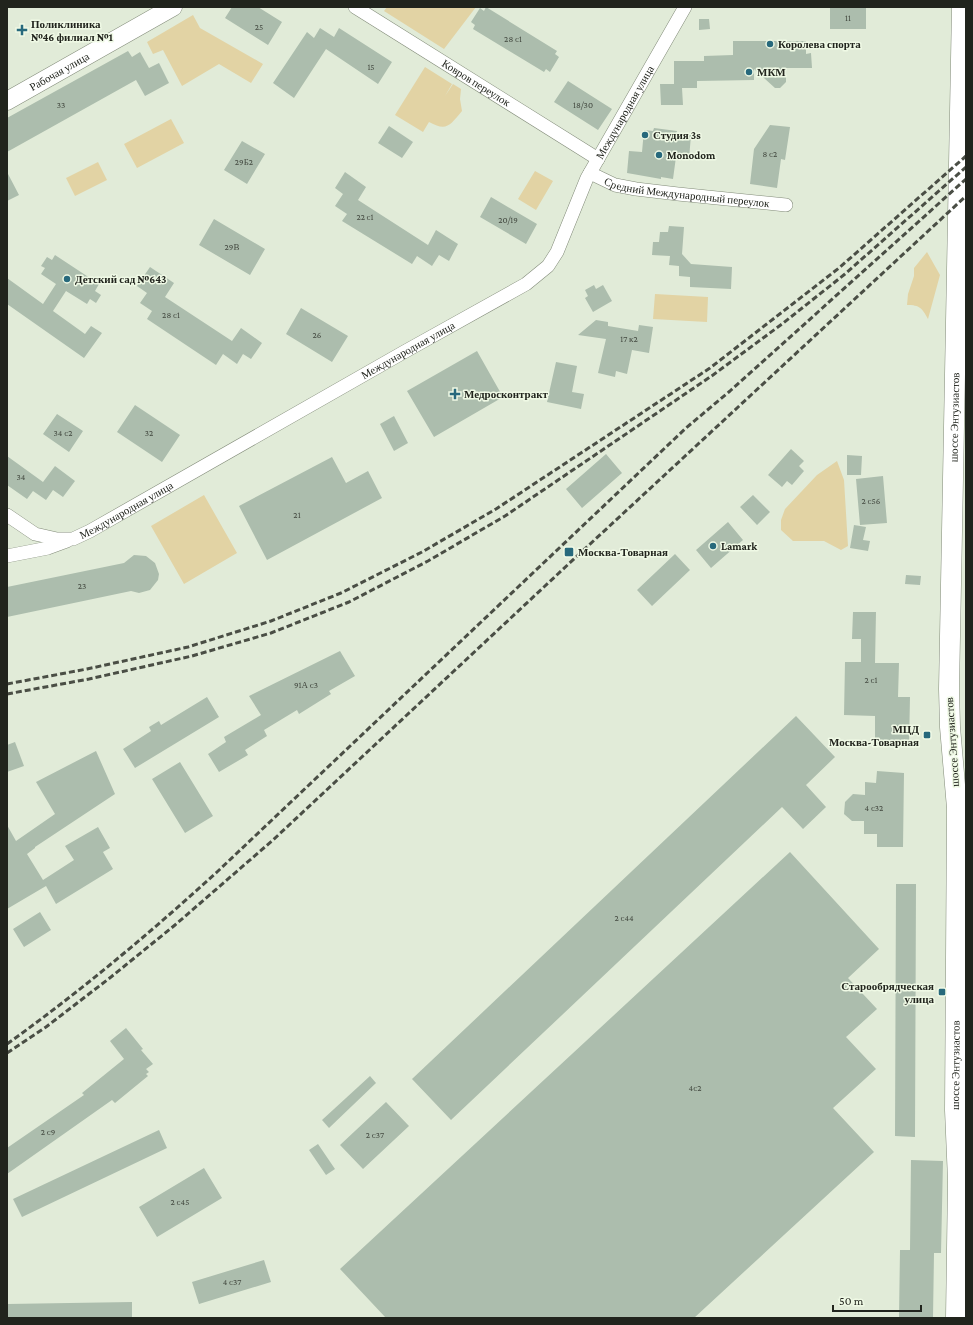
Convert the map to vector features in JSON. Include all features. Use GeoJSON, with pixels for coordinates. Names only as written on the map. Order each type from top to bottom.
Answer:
{"type":"FeatureCollection","features":[{"type":"Feature","properties":{"kind":"main road","name":"шоссе Энтузиастов"},"geometry":{"type":"LineString","coordinates":[[955,1315],[958,1180],[955,1110],[957,808],[950,727],[949,689],[960,189],[962,7]]}},
{"type":"Feature","properties":{"kind":"street","name":"Рабочая улица"},"geometry":{"type":"LineString","coordinates":[[7,101],[173,7]]}},
{"type":"Feature","properties":{"kind":"street","name":"Ковров переулок"},"geometry":{"type":"LineString","coordinates":[[355,7],[598,159]]}},
{"type":"Feature","properties":{"kind":"street","name":"Международная улица"},"geometry":{"type":"LineString","coordinates":[[7,515],[36,534],[57,539],[72,539],[90,532],[526,284],[548,266],[557,252],[564,232],[590,173],[685,7]]}},
{"type":"Feature","properties":{"kind":"street","name":"Средний Международный переулок"},"geometry":{"type":"LineString","coordinates":[[590,173],[615,185],[636,189],[786,205]]}},
{"type":"Feature","properties":{"kind":"street"},"geometry":{"type":"LineString","coordinates":[[7,556],[48,548],[72,539]]}},
{"type":"Feature","properties":{"kind":"shaded area"},"geometry":{"type":"Polygon","coordinates":[[[387,7],[476,7],[444,49],[384,11],[387,7]]]}},
{"type":"Feature","properties":{"kind":"shaded area"},"geometry":{"type":"Polygon","coordinates":[[[193,15],[200,28],[263,64],[251,83],[219,64],[182,86],[163,50],[153,54],[147,42],[193,15]]]}},
{"type":"Feature","properties":{"kind":"shaded area"},"geometry":{"type":"Polygon","coordinates":[[[425,67],[452,84],[445,96],[453,84],[461,89],[460,99],[462,111],[448,126],[444,127],[429,122],[423,132],[395,115],[425,67]]]}},
{"type":"Feature","properties":{"kind":"shaded area"},"geometry":{"type":"Polygon","coordinates":[[[171,119],[184,143],[137,168],[124,144],[171,119]]]}},
{"type":"Feature","properties":{"kind":"shaded area"},"geometry":{"type":"Polygon","coordinates":[[[98,162],[107,180],[75,196],[66,178],[98,162]]]}},
{"type":"Feature","properties":{"kind":"shaded area"},"geometry":{"type":"Polygon","coordinates":[[[535,171],[553,181],[536,210],[518,199],[535,171]]]}},
{"type":"Feature","properties":{"kind":"shaded area"},"geometry":{"type":"Polygon","coordinates":[[[927,252],[940,275],[928,319],[920,308],[907,305],[908,294],[914,276],[914,268],[927,252]]]}},
{"type":"Feature","properties":{"kind":"shaded area"},"geometry":{"type":"Polygon","coordinates":[[[655,294],[708,297],[707,322],[653,319],[655,294]]]}},
{"type":"Feature","properties":{"kind":"shaded area"},"geometry":{"type":"Polygon","coordinates":[[[837,461],[844,480],[848,546],[841,550],[824,541],[793,541],[781,530],[781,520],[785,509],[817,475],[837,461]]]}},
{"type":"Feature","properties":{"kind":"shaded area"},"geometry":{"type":"Polygon","coordinates":[[[204,495],[237,553],[184,584],[151,526],[204,495]]]}},
{"type":"Feature","properties":{"kind":"building"},"geometry":{"type":"Polygon","coordinates":[[[232,7],[258,7],[282,22],[268,45],[225,18],[232,7]]]}},
{"type":"Feature","properties":{"kind":"building"},"geometry":{"type":"Polygon","coordinates":[[[486,7],[557,51],[555,54],[559,57],[550,72],[546,69],[544,72],[473,29],[475,25],[471,22],[480,8],[484,11],[486,7]]]}},
{"type":"Feature","properties":{"kind":"building"},"geometry":{"type":"Polygon","coordinates":[[[830,7],[866,7],[866,29],[830,29],[830,7]]]}},
{"type":"Feature","properties":{"kind":"building"},"geometry":{"type":"Polygon","coordinates":[[[699,19],[709,19],[710,29],[699,30],[699,19]]]}},
{"type":"Feature","properties":{"kind":"building"},"geometry":{"type":"Polygon","coordinates":[[[320,28],[334,37],[339,28],[392,62],[378,84],[326,49],[294,98],[273,83],[307,32],[314,38],[320,28]]]}},
{"type":"Feature","properties":{"kind":"building","name":"МКМ"},"geometry":{"type":"Polygon","coordinates":[[[733,41],[806,41],[806,54],[811,53],[812,68],[786,68],[786,82],[780,88],[775,88],[754,69],[754,80],[697,81],[697,88],[682,88],[683,105],[661,105],[660,84],[674,84],[674,61],[704,61],[704,56],[733,55],[733,41]]]}},
{"type":"Feature","properties":{"kind":"building"},"geometry":{"type":"Polygon","coordinates":[[[128,51],[132,57],[140,52],[149,68],[159,63],[169,83],[145,96],[136,80],[7,152],[7,118],[128,51]]]}},
{"type":"Feature","properties":{"kind":"building"},"geometry":{"type":"Polygon","coordinates":[[[568,81],[612,109],[598,130],[554,102],[568,81]]]}},
{"type":"Feature","properties":{"kind":"building"},"geometry":{"type":"Polygon","coordinates":[[[770,125],[790,127],[785,160],[781,159],[777,188],[750,184],[754,149],[770,125]]]}},
{"type":"Feature","properties":{"kind":"building"},"geometry":{"type":"Polygon","coordinates":[[[389,126],[413,142],[402,158],[378,143],[389,126]]]}},
{"type":"Feature","properties":{"kind":"building","name":"Monodom"},"geometry":{"type":"Polygon","coordinates":[[[654,128],[677,131],[676,134],[691,135],[689,159],[676,157],[673,179],[661,177],[661,179],[627,173],[629,151],[642,152],[644,130],[653,131],[654,128]]]}},
{"type":"Feature","properties":{"kind":"building"},"geometry":{"type":"Polygon","coordinates":[[[242,141],[265,154],[247,184],[224,170],[242,141]]]}},
{"type":"Feature","properties":{"kind":"building"},"geometry":{"type":"Polygon","coordinates":[[[7,172],[19,195],[7,201],[7,172]]]}},
{"type":"Feature","properties":{"kind":"building"},"geometry":{"type":"Polygon","coordinates":[[[345,172],[366,187],[358,200],[428,245],[436,230],[458,244],[449,261],[439,255],[432,266],[417,256],[412,264],[342,221],[347,214],[335,206],[343,194],[335,188],[345,172]]]}},
{"type":"Feature","properties":{"kind":"building"},"geometry":{"type":"Polygon","coordinates":[[[491,197],[537,224],[526,244],[480,217],[491,197]]]}},
{"type":"Feature","properties":{"kind":"building"},"geometry":{"type":"Polygon","coordinates":[[[214,219],[265,249],[250,275],[199,245],[214,219]]]}},
{"type":"Feature","properties":{"kind":"building"},"geometry":{"type":"Polygon","coordinates":[[[669,226],[684,227],[682,254],[691,264],[732,267],[731,289],[690,287],[690,277],[679,276],[679,266],[669,265],[670,256],[652,255],[653,242],[659,242],[660,232],[668,232],[669,226]]]}},
{"type":"Feature","properties":{"kind":"building"},"geometry":{"type":"Polygon","coordinates":[[[55,255],[99,284],[95,291],[101,295],[96,303],[90,299],[87,304],[66,291],[53,311],[85,334],[91,326],[102,333],[84,358],[7,304],[7,278],[43,304],[56,284],[41,274],[45,268],[41,266],[47,257],[52,260],[55,255]]]}},
{"type":"Feature","properties":{"kind":"building"},"geometry":{"type":"Polygon","coordinates":[[[150,267],[174,283],[165,297],[232,341],[241,328],[262,343],[251,359],[243,354],[237,364],[223,354],[216,365],[147,319],[152,311],[140,303],[147,293],[137,286],[150,267]]]}},
{"type":"Feature","properties":{"kind":"building"},"geometry":{"type":"Polygon","coordinates":[[[594,285],[596,289],[603,285],[612,301],[593,312],[585,298],[588,296],[585,290],[594,285]]]}},
{"type":"Feature","properties":{"kind":"building"},"geometry":{"type":"Polygon","coordinates":[[[301,308],[348,336],[332,362],[286,334],[301,308]]]}},
{"type":"Feature","properties":{"kind":"building"},"geometry":{"type":"Polygon","coordinates":[[[596,320],[608,322],[608,326],[638,331],[639,325],[653,327],[649,353],[632,350],[627,374],[616,371],[615,377],[598,373],[606,339],[578,335],[596,320]]]}},
{"type":"Feature","properties":{"kind":"building","name":"Медросконтракт"},"geometry":{"type":"Polygon","coordinates":[[[477,351],[503,397],[434,437],[407,391],[477,351]]]}},
{"type":"Feature","properties":{"kind":"building"},"geometry":{"type":"Polygon","coordinates":[[[556,362],[577,366],[572,392],[584,394],[581,409],[547,402],[556,362]]]}},
{"type":"Feature","properties":{"kind":"building"},"geometry":{"type":"Polygon","coordinates":[[[135,405],[180,435],[162,462],[117,432],[135,405]]]}},
{"type":"Feature","properties":{"kind":"building"},"geometry":{"type":"Polygon","coordinates":[[[57,414],[83,431],[69,452],[43,434],[57,414]]]}},
{"type":"Feature","properties":{"kind":"building"},"geometry":{"type":"Polygon","coordinates":[[[394,416],[408,443],[394,451],[380,424],[394,416]]]}},
{"type":"Feature","properties":{"kind":"building"},"geometry":{"type":"Polygon","coordinates":[[[791,449],[804,461],[799,466],[804,471],[792,485],[787,481],[782,487],[768,475],[791,449]]]}},
{"type":"Feature","properties":{"kind":"building"},"geometry":{"type":"Polygon","coordinates":[[[606,454],[622,473],[582,508],[566,489],[606,454]]]}},
{"type":"Feature","properties":{"kind":"building"},"geometry":{"type":"Polygon","coordinates":[[[847,455],[862,456],[861,475],[847,475],[847,455]]]}},
{"type":"Feature","properties":{"kind":"building"},"geometry":{"type":"Polygon","coordinates":[[[7,456],[43,482],[55,466],[75,481],[63,497],[53,490],[46,500],[33,491],[27,499],[7,485],[7,456]]]}},
{"type":"Feature","properties":{"kind":"building"},"geometry":{"type":"Polygon","coordinates":[[[332,457],[346,483],[368,471],[382,498],[267,560],[239,506],[332,457]]]}},
{"type":"Feature","properties":{"kind":"building"},"geometry":{"type":"Polygon","coordinates":[[[883,476],[887,523],[860,525],[856,479],[883,476]]]}},
{"type":"Feature","properties":{"kind":"building"},"geometry":{"type":"Polygon","coordinates":[[[753,495],[770,512],[757,525],[740,507],[753,495]]]}},
{"type":"Feature","properties":{"kind":"building"},"geometry":{"type":"Polygon","coordinates":[[[728,522],[743,540],[711,568],[696,550],[728,522]]]}},
{"type":"Feature","properties":{"kind":"building"},"geometry":{"type":"Polygon","coordinates":[[[854,525],[866,527],[863,540],[870,541],[868,551],[850,548],[854,525]]]}},
{"type":"Feature","properties":{"kind":"building"},"geometry":{"type":"Polygon","coordinates":[[[675,554],[690,570],[652,606],[637,590],[675,554]]]}},
{"type":"Feature","properties":{"kind":"building"},"geometry":{"type":"Polygon","coordinates":[[[134,555],[146,556],[155,563],[159,574],[158,580],[150,590],[139,593],[131,591],[7,617],[7,587],[124,563],[134,555]]]}},
{"type":"Feature","properties":{"kind":"building"},"geometry":{"type":"Polygon","coordinates":[[[906,575],[921,576],[920,585],[905,584],[906,575]]]}},
{"type":"Feature","properties":{"kind":"building"},"geometry":{"type":"Polygon","coordinates":[[[853,612],[876,612],[875,663],[899,663],[898,697],[910,697],[909,746],[875,745],[875,716],[844,715],[845,662],[861,662],[861,639],[852,639],[853,612]]]}},
{"type":"Feature","properties":{"kind":"building"},"geometry":{"type":"Polygon","coordinates":[[[340,651],[355,676],[329,691],[331,694],[299,714],[297,710],[264,730],[267,736],[245,750],[248,755],[219,772],[208,754],[226,742],[224,737],[261,715],[249,696],[340,651]]]}},
{"type":"Feature","properties":{"kind":"building"},"geometry":{"type":"Polygon","coordinates":[[[207,697],[219,717],[135,768],[123,749],[151,731],[149,727],[159,721],[161,725],[207,697]]]}},
{"type":"Feature","properties":{"kind":"building"},"geometry":{"type":"Polygon","coordinates":[[[796,716],[835,757],[806,785],[826,807],[803,829],[782,807],[451,1120],[412,1079],[796,716]]]}},
{"type":"Feature","properties":{"kind":"building"},"geometry":{"type":"Polygon","coordinates":[[[15,742],[24,766],[7,772],[7,745],[15,742]]]}},
{"type":"Feature","properties":{"kind":"building"},"geometry":{"type":"Polygon","coordinates":[[[96,751],[115,794],[35,847],[27,854],[43,880],[74,860],[65,846],[98,827],[110,848],[103,852],[113,869],[56,904],[46,886],[7,909],[7,825],[16,841],[55,814],[36,782],[96,751]]]}},
{"type":"Feature","properties":{"kind":"building"},"geometry":{"type":"Polygon","coordinates":[[[180,762],[213,816],[185,833],[152,779],[180,762]]]}},
{"type":"Feature","properties":{"kind":"building"},"geometry":{"type":"Polygon","coordinates":[[[877,771],[904,773],[903,847],[877,847],[877,834],[864,834],[864,821],[852,821],[844,814],[845,802],[853,794],[865,795],[865,782],[876,783],[877,771]]]}},
{"type":"Feature","properties":{"kind":"building"},"geometry":{"type":"Polygon","coordinates":[[[790,852],[879,949],[848,978],[877,1009],[846,1037],[876,1069],[833,1108],[874,1152],[694,1318],[386,1318],[340,1269],[790,852]]]}},
{"type":"Feature","properties":{"kind":"building"},"geometry":{"type":"Polygon","coordinates":[[[896,884],[916,884],[915,1137],[895,1136],[896,884]]]}},
{"type":"Feature","properties":{"kind":"building"},"geometry":{"type":"Polygon","coordinates":[[[40,912],[51,930],[24,947],[13,929],[40,912]]]}},
{"type":"Feature","properties":{"kind":"building"},"geometry":{"type":"Polygon","coordinates":[[[126,1028],[143,1049],[141,1050],[153,1064],[146,1069],[149,1072],[146,1074],[148,1076],[115,1103],[112,1100],[7,1174],[7,1148],[84,1095],[82,1093],[124,1059],[110,1041],[126,1028]]]}},
{"type":"Feature","properties":{"kind":"building"},"geometry":{"type":"Polygon","coordinates":[[[370,1076],[376,1083],[329,1128],[322,1120],[370,1076]]]}},
{"type":"Feature","properties":{"kind":"building"},"geometry":{"type":"Polygon","coordinates":[[[386,1102],[409,1126],[363,1169],[340,1145],[386,1102]]]}},
{"type":"Feature","properties":{"kind":"building"},"geometry":{"type":"Polygon","coordinates":[[[159,1130],[167,1148],[22,1217],[13,1199],[159,1130]]]}},
{"type":"Feature","properties":{"kind":"building"},"geometry":{"type":"Polygon","coordinates":[[[318,1144],[335,1169],[326,1175],[309,1150],[318,1144]]]}},
{"type":"Feature","properties":{"kind":"building"},"geometry":{"type":"Polygon","coordinates":[[[911,1160],[943,1161],[941,1253],[934,1253],[933,1318],[899,1318],[900,1250],[910,1250],[911,1160]]]}},
{"type":"Feature","properties":{"kind":"building"},"geometry":{"type":"Polygon","coordinates":[[[204,1168],[222,1198],[157,1237],[139,1207],[204,1168]]]}},
{"type":"Feature","properties":{"kind":"building"},"geometry":{"type":"Polygon","coordinates":[[[264,1260],[271,1282],[199,1304],[192,1282],[264,1260]]]}},
{"type":"Feature","properties":{"kind":"building"},"geometry":{"type":"Polygon","coordinates":[[[132,1302],[132,1318],[7,1318],[7,1304],[132,1302]]]}},
{"type":"Feature","properties":{"kind":"railway"},"geometry":{"type":"LineString","coordinates":[[7,684],[87,669],[188,647],[271,621],[341,593],[422,552],[496,509],[710,368],[839,268],[966,156]]}},
{"type":"Feature","properties":{"kind":"railway"},"geometry":{"type":"LineString","coordinates":[[7,694],[89,679],[192,656],[271,633],[349,602],[428,561],[505,516],[713,375],[782,324],[845,274],[966,167]]}},
{"type":"Feature","properties":{"kind":"railway"},"geometry":{"type":"LineString","coordinates":[[7,1044],[35,1024],[115,961],[217,872],[686,428],[730,391],[966,179]]}},
{"type":"Feature","properties":{"kind":"railway"},"geometry":{"type":"LineString","coordinates":[[7,1053],[46,1027],[111,977],[175,925],[273,840],[966,196]]}},
{"type":"Feature","properties":{"kind":"place","name":"Поликлиника №46 филиал №1"},"geometry":{"type":"Point","coordinates":[22,30]}},
{"type":"Feature","properties":{"kind":"place","name":"Королева спорта"},"geometry":{"type":"Point","coordinates":[770,44]}},
{"type":"Feature","properties":{"kind":"place","name":"МКМ"},"geometry":{"type":"Point","coordinates":[749,72]}},
{"type":"Feature","properties":{"kind":"place","name":"Студия 3s"},"geometry":{"type":"Point","coordinates":[645,135]}},
{"type":"Feature","properties":{"kind":"place","name":"Monodom"},"geometry":{"type":"Point","coordinates":[659,155]}},
{"type":"Feature","properties":{"kind":"place","name":"Детский сад №643"},"geometry":{"type":"Point","coordinates":[67,279]}},
{"type":"Feature","properties":{"kind":"place","name":"Медросконтракт"},"geometry":{"type":"Point","coordinates":[455,394]}},
{"type":"Feature","properties":{"kind":"place","name":"Lamark"},"geometry":{"type":"Point","coordinates":[713,546]}},
{"type":"Feature","properties":{"kind":"place","name":"Москва-Товарная"},"geometry":{"type":"Point","coordinates":[569,552]}},
{"type":"Feature","properties":{"kind":"place","name":"МЦД Москва-Товарная"},"geometry":{"type":"Point","coordinates":[927,735]}},
{"type":"Feature","properties":{"kind":"place","name":"Старообрядческая улица"},"geometry":{"type":"Point","coordinates":[942,992]}}]}
